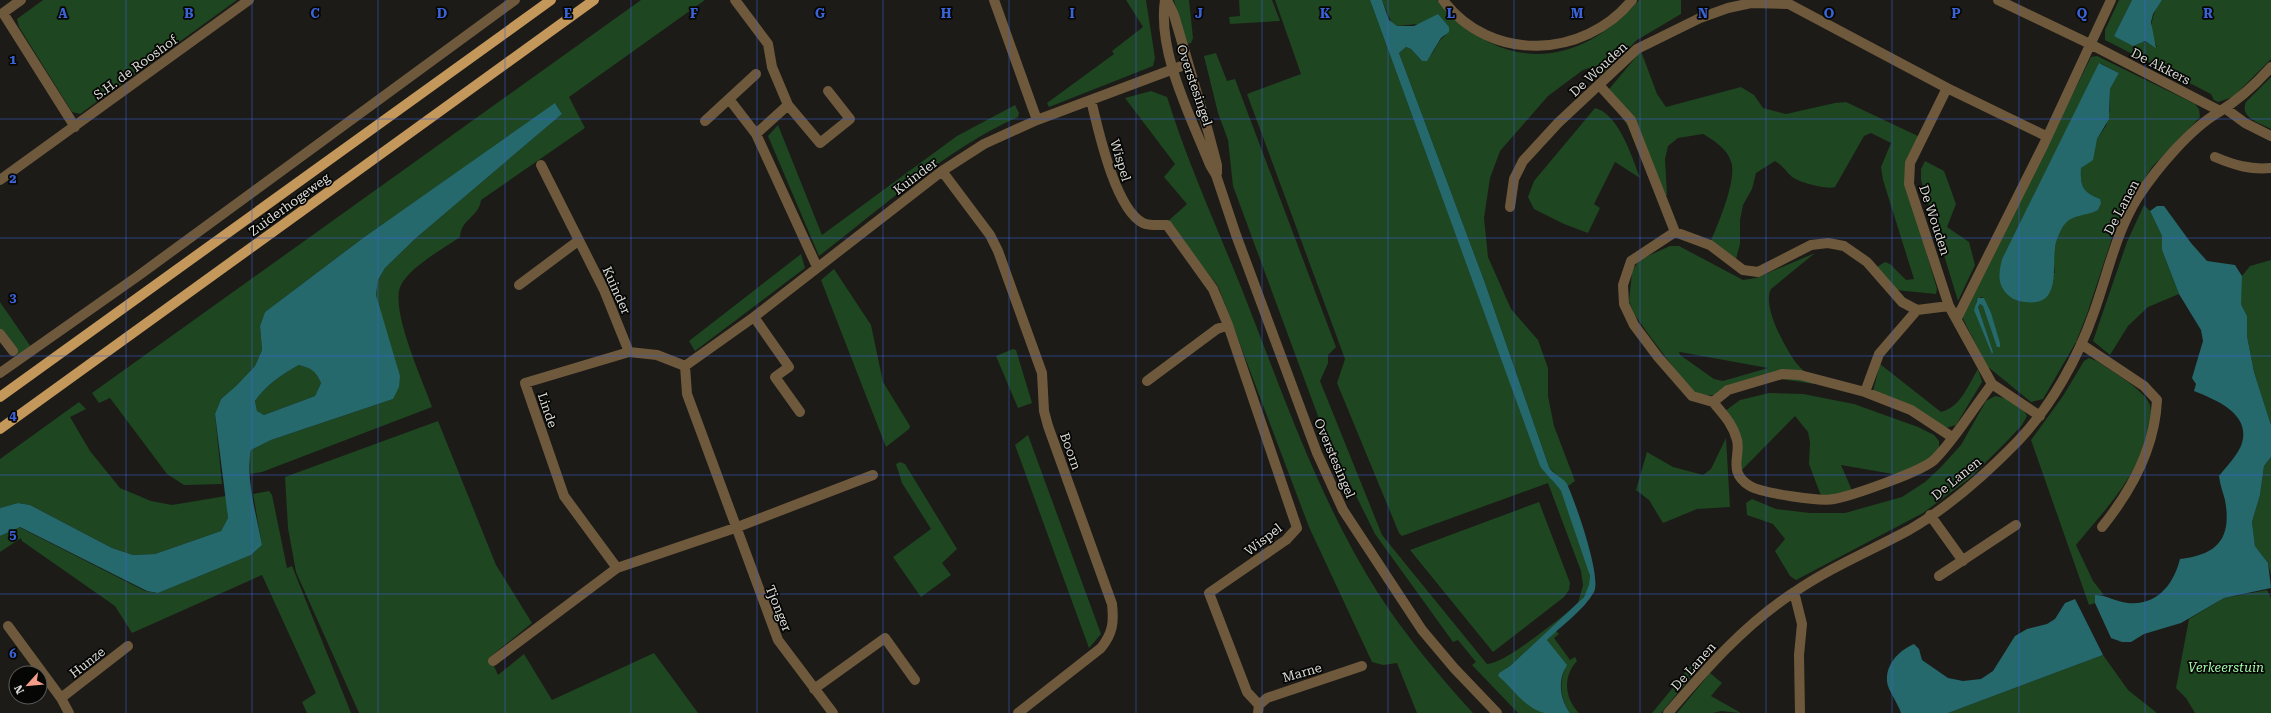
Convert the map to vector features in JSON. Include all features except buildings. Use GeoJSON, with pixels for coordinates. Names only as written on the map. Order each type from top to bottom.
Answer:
{"type":"FeatureCollection","features":[{"type":"Feature","properties":{"kind":"main road","name":"Zuiderhogeweg"},"geometry":{"type":"LineString","coordinates":[[0,397],[551,0]]}},
{"type":"Feature","properties":{"kind":"main road","name":"Zuiderhogeweg"},"geometry":{"type":"LineString","coordinates":[[0,429],[594,0]]}},
{"type":"Feature","properties":{"kind":"street"},"geometry":{"type":"LineString","coordinates":[[21,0],[3,13],[75,127]]}},
{"type":"Feature","properties":{"kind":"street","name":"S.H. de Rooshof"},"geometry":{"type":"LineString","coordinates":[[0,180],[249,0]]}},
{"type":"Feature","properties":{"kind":"street"},"geometry":{"type":"LineString","coordinates":[[735,0],[768,44],[772,67],[788,105],[820,143],[850,119],[828,91]]}},
{"type":"Feature","properties":{"kind":"street"},"geometry":{"type":"LineString","coordinates":[[994,0],[1037,120]]}},
{"type":"Feature","properties":{"kind":"street","name":"Overstesingel"},"geometry":{"type":"LineString","coordinates":[[1166,0],[1174,15],[1187,64],[1208,131],[1217,165],[1216,175]]}},
{"type":"Feature","properties":{"kind":"street","name":"Overstesingel"},"geometry":{"type":"LineString","coordinates":[[1166,0],[1163,12],[1173,69],[1210,165],[1216,175],[1236,235],[1317,453],[1343,510],[1422,630],[1454,668],[1496,713]]}},
{"type":"Feature","properties":{"kind":"street"},"geometry":{"type":"LineString","coordinates":[[1443,0],[1449,8],[1475,29],[1507,42],[1534,47],[1561,45],[1587,36],[1608,24],[1632,0]]}},
{"type":"Feature","properties":{"kind":"street","name":"De Akkers"},"geometry":{"type":"LineString","coordinates":[[1998,0],[2223,110]]}},
{"type":"Feature","properties":{"kind":"street"},"geometry":{"type":"LineString","coordinates":[[1957,318],[2111,0]]}},
{"type":"Feature","properties":{"kind":"street"},"geometry":{"type":"LineString","coordinates":[[0,373],[114,293],[510,1]]}},
{"type":"Feature","properties":{"kind":"street","name":"De Wouden"},"geometry":{"type":"LineString","coordinates":[[1510,206],[1514,179],[1523,161],[1558,123],[1600,86],[1638,49],[1700,18],[1728,8],[1751,3],[1801,4],[1948,88],[2046,136]]}},
{"type":"Feature","properties":{"kind":"street","name":"Kuinder"},"geometry":{"type":"LineString","coordinates":[[685,366],[754,317],[942,172],[984,144],[1037,120],[1187,64]]}},
{"type":"Feature","properties":{"kind":"street","name":"De Lanen"},"geometry":{"type":"LineString","coordinates":[[1668,713],[1732,641],[1767,611],[1794,592],[1845,562],[1911,529],[1957,497],[1998,461],[2040,416],[2058,388],[2081,344],[2094,313],[2114,249],[2137,199],[2170,155],[2271,67]]}},
{"type":"Feature","properties":{"kind":"street"},"geometry":{"type":"LineString","coordinates":[[705,121],[756,74]]}},
{"type":"Feature","properties":{"kind":"street"},"geometry":{"type":"LineString","coordinates":[[1600,86],[1632,120],[1675,232],[1710,245],[1743,270],[1758,272],[1811,245],[1828,243],[1844,246],[1867,262],[1902,302],[1917,310],[1950,306]]}},
{"type":"Feature","properties":{"kind":"street","name":"De Wouden"},"geometry":{"type":"LineString","coordinates":[[1948,88],[1910,163],[1909,184],[1950,306],[1992,384],[2040,416]]}},
{"type":"Feature","properties":{"kind":"street"},"geometry":{"type":"LineString","coordinates":[[729,99],[756,134],[817,267]]}},
{"type":"Feature","properties":{"kind":"street","name":"Wispel"},"geometry":{"type":"LineString","coordinates":[[1090,100],[1117,191],[1137,219],[1144,223],[1167,226],[1213,289],[1228,325],[1297,528],[1286,540],[1209,593],[1247,692],[1259,709]]}},
{"type":"Feature","properties":{"kind":"street"},"geometry":{"type":"LineString","coordinates":[[756,134],[788,105]]}},
{"type":"Feature","properties":{"kind":"street"},"geometry":{"type":"LineString","coordinates":[[2223,110],[2271,136]]}},
{"type":"Feature","properties":{"kind":"street"},"geometry":{"type":"LineString","coordinates":[[2215,157],[2237,166],[2258,169],[2271,168]]}},
{"type":"Feature","properties":{"kind":"street","name":"Kuinder"},"geometry":{"type":"LineString","coordinates":[[541,165],[604,290],[629,352]]}},
{"type":"Feature","properties":{"kind":"street","name":"Boorn"},"geometry":{"type":"LineString","coordinates":[[942,172],[990,235],[998,251],[1042,373],[1044,411],[1048,426],[1112,604],[1114,621],[1110,636],[1101,648],[1018,713]]}},
{"type":"Feature","properties":{"kind":"street"},"geometry":{"type":"LineString","coordinates":[[1675,232],[1631,261],[1623,285],[1624,304],[1634,324],[1658,357],[1692,396],[1713,402],[1731,422],[1738,441],[1735,462],[1739,475],[1750,486],[1809,499],[1833,499],[1921,469],[1935,460],[1992,384]]}},
{"type":"Feature","properties":{"kind":"street"},"geometry":{"type":"LineString","coordinates":[[519,285],[578,241]]}},
{"type":"Feature","properties":{"kind":"street"},"geometry":{"type":"LineString","coordinates":[[1865,392],[1879,354],[1917,310]]}},
{"type":"Feature","properties":{"kind":"street"},"geometry":{"type":"LineString","coordinates":[[754,317],[789,367],[775,377],[800,412]]}},
{"type":"Feature","properties":{"kind":"street"},"geometry":{"type":"LineString","coordinates":[[1147,381],[1217,329],[1228,325]]}},
{"type":"Feature","properties":{"kind":"street"},"geometry":{"type":"LineString","coordinates":[[0,334],[13,351]]}},
{"type":"Feature","properties":{"kind":"street"},"geometry":{"type":"LineString","coordinates":[[2081,344],[2144,386],[2156,400],[2156,417],[2146,454],[2128,491],[2102,527]]}},
{"type":"Feature","properties":{"kind":"street","name":"Linde"},"geometry":{"type":"LineString","coordinates":[[616,568],[564,496],[525,383],[629,352],[657,356],[685,366]]}},
{"type":"Feature","properties":{"kind":"street","name":"Tjonger"},"geometry":{"type":"LineString","coordinates":[[685,366],[686,394],[778,640],[833,713]]}},
{"type":"Feature","properties":{"kind":"street"},"geometry":{"type":"LineString","coordinates":[[1713,402],[1728,390],[1782,374],[1800,375],[1865,392],[1911,410],[1952,437]]}},
{"type":"Feature","properties":{"kind":"street"},"geometry":{"type":"LineString","coordinates":[[494,661],[616,568],[735,528],[873,475]]}},
{"type":"Feature","properties":{"kind":"street","name":"De Lanen"},"geometry":{"type":"LineString","coordinates":[[1930,515],[1963,561]]}},
{"type":"Feature","properties":{"kind":"street"},"geometry":{"type":"LineString","coordinates":[[1939,576],[2016,525]]}},
{"type":"Feature","properties":{"kind":"street"},"geometry":{"type":"LineString","coordinates":[[1794,592],[1802,624],[1799,655],[1800,713]]}},
{"type":"Feature","properties":{"kind":"street"},"geometry":{"type":"LineString","coordinates":[[8,626],[61,698],[69,713]]}},
{"type":"Feature","properties":{"kind":"street"},"geometry":{"type":"LineString","coordinates":[[814,689],[885,638],[915,680]]}},
{"type":"Feature","properties":{"kind":"street","name":"Hunze"},"geometry":{"type":"LineString","coordinates":[[61,698],[128,646]]}},
{"type":"Feature","properties":{"kind":"street","name":"Marne"},"geometry":{"type":"LineString","coordinates":[[1259,709],[1267,698],[1348,672],[1362,666]]}},
{"type":"Feature","properties":{"kind":"green space"},"geometry":{"type":"Polygon","coordinates":[[[43,0],[237,0],[80,114],[72,112],[19,27],[17,19],[43,0]]]}},
{"type":"Feature","properties":{"kind":"green space"},"geometry":{"type":"Polygon","coordinates":[[[641,0],[705,0],[569,97],[585,128],[481,200],[480,206],[463,226],[460,237],[436,252],[412,271],[401,285],[399,296],[403,327],[432,407],[262,472],[250,474],[249,459],[251,450],[271,440],[393,399],[385,332],[376,295],[378,280],[385,268],[416,238],[562,114],[556,104],[363,238],[265,312],[260,326],[262,350],[255,366],[221,399],[215,414],[222,484],[184,485],[167,474],[110,398],[99,403],[92,393],[641,0]]]}},
{"type":"Feature","properties":{"kind":"green space"},"geometry":{"type":"Polygon","coordinates":[[[1126,0],[1146,0],[1155,58],[1153,66],[1049,107],[1047,103],[1114,54],[1112,51],[1143,27],[1126,0]]]}},
{"type":"Feature","properties":{"kind":"green space"},"geometry":{"type":"Polygon","coordinates":[[[1174,0],[1189,0],[1193,38],[1191,43],[1184,45],[1174,0]]]}},
{"type":"Feature","properties":{"kind":"green space"},"geometry":{"type":"Polygon","coordinates":[[[1239,0],[1272,0],[1280,21],[1230,24],[1229,17],[1240,16],[1239,0]]]}},
{"type":"Feature","properties":{"kind":"green space"},"geometry":{"type":"Polygon","coordinates":[[[1275,0],[1370,0],[1540,465],[1561,491],[1584,553],[1588,566],[1590,585],[1585,595],[1578,603],[1583,585],[1581,571],[1548,483],[1402,536],[1399,533],[1337,383],[1345,359],[1247,94],[1301,74],[1275,0]]]}},
{"type":"Feature","properties":{"kind":"green space"},"geometry":{"type":"Polygon","coordinates":[[[1382,0],[1437,0],[1461,24],[1476,35],[1499,46],[1521,53],[1543,54],[1564,50],[1584,43],[1604,32],[1639,0],[1681,0],[1681,14],[1637,40],[1600,76],[1589,68],[1583,70],[1548,96],[1500,151],[1490,178],[1484,218],[1488,257],[1511,309],[1538,340],[1548,368],[1548,396],[1554,426],[1575,481],[1567,487],[1549,467],[1485,283],[1399,53],[1406,47],[1411,49],[1422,61],[1430,56],[1442,38],[1446,35],[1418,24],[1397,26],[1392,24],[1382,0]]]}},
{"type":"Feature","properties":{"kind":"green space"},"geometry":{"type":"Polygon","coordinates":[[[2119,0],[2132,0],[2114,36],[2142,41],[2157,47],[2152,34],[2152,22],[2155,11],[2162,0],[2271,0],[2271,59],[2233,97],[2218,102],[2214,100],[2211,94],[2105,40],[2105,30],[2119,0]]]}},
{"type":"Feature","properties":{"kind":"green space"},"geometry":{"type":"Polygon","coordinates":[[[1641,51],[1657,94],[1666,107],[1741,87],[1754,95],[1763,108],[1786,114],[1846,102],[1920,137],[1909,155],[1914,210],[1937,289],[1936,294],[1895,290],[1872,270],[1885,262],[1890,264],[1906,280],[1914,279],[1883,180],[1881,167],[1891,143],[1871,133],[1864,136],[1835,187],[1831,188],[1819,186],[1799,181],[1791,176],[1775,161],[1756,173],[1752,189],[1743,205],[1740,220],[1740,244],[1735,263],[1708,248],[1728,196],[1731,184],[1732,165],[1725,150],[1703,134],[1678,138],[1668,146],[1665,159],[1667,195],[1658,198],[1628,126],[1605,94],[1641,51]]]}},
{"type":"Feature","properties":{"kind":"green space"},"geometry":{"type":"Polygon","coordinates":[[[1216,53],[1227,81],[1235,79],[1336,347],[1328,355],[1328,363],[1320,381],[1382,535],[1487,664],[1505,658],[1516,651],[1568,612],[1510,666],[1499,673],[1498,676],[1531,705],[1545,713],[1518,713],[1472,665],[1476,662],[1458,640],[1453,642],[1375,534],[1322,427],[1233,186],[1228,140],[1218,113],[1204,56],[1216,53]]]}},
{"type":"Feature","properties":{"kind":"green space"},"geometry":{"type":"Polygon","coordinates":[[[2097,56],[2195,104],[2199,109],[2200,117],[2152,167],[2122,215],[2112,238],[2087,314],[2076,342],[2043,399],[2031,402],[1987,366],[1962,317],[2091,57],[2097,56]],[[2100,63],[2002,259],[2055,273],[2054,259],[2056,243],[2061,228],[2071,218],[2098,210],[2100,199],[2090,194],[2084,188],[2081,180],[2081,168],[2087,163],[2097,139],[2106,126],[2110,110],[2110,89],[2119,73],[2100,63]],[[1981,297],[1976,302],[1993,353],[1978,307],[1980,304],[1983,306],[2000,343],[1984,298],[1981,297]]]}},
{"type":"Feature","properties":{"kind":"green space"},"geometry":{"type":"Polygon","coordinates":[[[2271,77],[2271,129],[2256,122],[2248,116],[2245,112],[2245,108],[2246,102],[2271,77]]]}},
{"type":"Feature","properties":{"kind":"green space"},"geometry":{"type":"Polygon","coordinates":[[[1151,91],[1167,97],[1193,171],[1243,292],[1303,446],[1357,558],[1378,593],[1400,625],[1423,655],[1473,713],[1417,713],[1397,663],[1383,665],[1372,662],[1309,527],[1218,286],[1167,222],[1187,204],[1164,177],[1175,164],[1125,98],[1151,91]]]}},
{"type":"Feature","properties":{"kind":"green space"},"geometry":{"type":"Polygon","coordinates":[[[1015,105],[1019,113],[1018,117],[966,145],[915,180],[819,256],[768,136],[778,125],[822,235],[957,136],[1015,105]]]}},
{"type":"Feature","properties":{"kind":"green space"},"geometry":{"type":"Polygon","coordinates":[[[1595,108],[1603,112],[1618,127],[1629,148],[1640,178],[1615,162],[1594,204],[1600,208],[1588,233],[1564,224],[1534,209],[1528,197],[1534,181],[1595,108]]]}},
{"type":"Feature","properties":{"kind":"green space"},"geometry":{"type":"Polygon","coordinates":[[[1925,161],[1944,171],[1956,204],[1947,227],[1969,242],[1975,265],[1958,301],[1921,180],[1921,169],[1925,161]]]}},
{"type":"Feature","properties":{"kind":"green space"},"geometry":{"type":"Polygon","coordinates":[[[2144,205],[2150,211],[2162,236],[2162,250],[2179,294],[2148,307],[2128,326],[2110,355],[2093,341],[2127,242],[2144,205]]]}},
{"type":"Feature","properties":{"kind":"green space"},"geometry":{"type":"Polygon","coordinates":[[[1670,246],[1679,246],[1743,280],[1756,278],[1815,253],[1771,289],[1769,296],[1769,305],[1775,325],[1785,345],[1794,360],[1810,377],[1814,384],[1775,378],[1716,395],[1700,396],[1688,387],[1634,314],[1629,301],[1632,272],[1639,260],[1670,246]],[[1679,352],[1680,355],[1714,379],[1723,381],[1768,368],[1679,352]]]}},
{"type":"Feature","properties":{"kind":"green space"},"geometry":{"type":"Polygon","coordinates":[[[801,254],[805,268],[695,351],[689,341],[801,254]]]}},
{"type":"Feature","properties":{"kind":"green space"},"geometry":{"type":"Polygon","coordinates":[[[2271,260],[2271,425],[2254,372],[2247,336],[2247,316],[2241,304],[2240,286],[2242,276],[2250,266],[2271,260]]]}},
{"type":"Feature","properties":{"kind":"green space"},"geometry":{"type":"Polygon","coordinates":[[[834,269],[871,325],[883,382],[910,426],[909,429],[886,447],[821,280],[834,269]]]}},
{"type":"Feature","properties":{"kind":"green space"},"geometry":{"type":"Polygon","coordinates":[[[0,302],[31,347],[18,356],[0,332],[0,302]]]}},
{"type":"Feature","properties":{"kind":"green space"},"geometry":{"type":"Polygon","coordinates":[[[1013,349],[1016,350],[1032,403],[1018,408],[996,356],[1013,349]]]}},
{"type":"Feature","properties":{"kind":"green space"},"geometry":{"type":"Polygon","coordinates":[[[2089,358],[2097,361],[2126,380],[2140,392],[2149,403],[2151,413],[2150,424],[2143,447],[2128,478],[2109,505],[2076,545],[2093,581],[2104,595],[2095,595],[2095,603],[2089,605],[2031,440],[2063,396],[2084,361],[2089,358]]]}},
{"type":"Feature","properties":{"kind":"green space"},"geometry":{"type":"Polygon","coordinates":[[[1880,364],[1941,412],[1954,405],[1959,400],[1978,369],[1982,382],[1956,425],[1946,428],[1873,391],[1880,364]]]}},
{"type":"Feature","properties":{"kind":"green space"},"geometry":{"type":"Polygon","coordinates":[[[299,365],[307,367],[313,371],[319,379],[321,383],[315,396],[264,415],[257,411],[255,401],[259,395],[281,376],[299,365]]]}},
{"type":"Feature","properties":{"kind":"green space"},"geometry":{"type":"Polygon","coordinates":[[[1769,393],[1803,394],[1854,404],[1918,427],[1934,435],[1939,441],[1939,449],[1910,477],[1841,465],[1854,495],[1823,501],[1809,464],[1810,442],[1808,432],[1795,416],[1737,475],[1739,440],[1725,411],[1740,400],[1769,393]]]}},
{"type":"Feature","properties":{"kind":"green space"},"geometry":{"type":"Polygon","coordinates":[[[1995,396],[2014,402],[2022,408],[2027,416],[2022,425],[1970,478],[1923,513],[1796,580],[1790,576],[1775,551],[1785,539],[1773,524],[1747,515],[1746,503],[1752,499],[1776,509],[1810,513],[1845,513],[1902,497],[1925,482],[1940,468],[1961,445],[1986,401],[1995,396]]]}},
{"type":"Feature","properties":{"kind":"green space"},"geometry":{"type":"Polygon","coordinates":[[[79,402],[86,409],[70,417],[90,451],[120,488],[151,501],[172,505],[226,496],[228,518],[221,531],[155,554],[133,555],[112,548],[30,505],[18,503],[0,508],[0,459],[79,402]]]}},
{"type":"Feature","properties":{"kind":"green space"},"geometry":{"type":"Polygon","coordinates":[[[438,421],[496,565],[532,623],[490,657],[498,675],[524,654],[552,700],[654,653],[698,713],[359,713],[296,572],[288,528],[285,477],[438,421]]]}},
{"type":"Feature","properties":{"kind":"green space"},"geometry":{"type":"Polygon","coordinates":[[[1028,435],[1101,634],[1089,648],[1015,445],[1028,435]]]}},
{"type":"Feature","properties":{"kind":"green space"},"geometry":{"type":"Polygon","coordinates":[[[1726,438],[1730,507],[1697,509],[1663,523],[1649,500],[1636,490],[1647,452],[1673,467],[1703,475],[1711,469],[1726,438]]]}},
{"type":"Feature","properties":{"kind":"green space"},"geometry":{"type":"Polygon","coordinates":[[[2271,457],[2271,575],[2268,563],[2255,546],[2252,522],[2260,495],[2264,466],[2271,457]]]}},
{"type":"Feature","properties":{"kind":"green space"},"geometry":{"type":"Polygon","coordinates":[[[900,462],[905,464],[957,549],[942,563],[951,575],[921,597],[893,557],[931,529],[902,483],[896,464],[900,462]]]}},
{"type":"Feature","properties":{"kind":"green space"},"geometry":{"type":"Polygon","coordinates":[[[269,491],[272,495],[287,568],[292,566],[351,713],[307,713],[302,702],[316,693],[262,575],[132,633],[115,606],[22,541],[21,538],[0,552],[0,536],[19,527],[145,591],[158,593],[251,555],[262,545],[253,494],[269,491]]]}},
{"type":"Feature","properties":{"kind":"green space"},"geometry":{"type":"Polygon","coordinates":[[[1539,502],[1570,583],[1569,590],[1564,597],[1493,652],[1410,550],[1539,502]]]}},
{"type":"Feature","properties":{"kind":"green space","name":"Verkeerstuin"},"geometry":{"type":"Polygon","coordinates":[[[2267,590],[2271,598],[2271,713],[2195,713],[2186,698],[2176,688],[2189,619],[2224,598],[2267,590]]]}},
{"type":"Feature","properties":{"kind":"green space"},"geometry":{"type":"Polygon","coordinates":[[[1556,631],[1559,634],[1554,638],[1570,660],[1575,657],[1577,661],[1569,673],[1567,687],[1570,701],[1579,713],[1570,713],[1562,696],[1562,678],[1566,665],[1547,640],[1556,631]]]}},
{"type":"Feature","properties":{"kind":"green space"},"geometry":{"type":"Polygon","coordinates":[[[2103,655],[2128,690],[2157,713],[1948,713],[2103,655]]]}},
{"type":"Feature","properties":{"kind":"green space"},"geometry":{"type":"Polygon","coordinates":[[[1694,662],[1700,666],[1661,713],[1652,713],[1694,662]]]}},
{"type":"Feature","properties":{"kind":"green space"},"geometry":{"type":"Polygon","coordinates":[[[1710,673],[1722,683],[1711,696],[1741,713],[1721,711],[1713,713],[1677,713],[1710,673]]]}},
{"type":"Feature","properties":{"kind":"water"},"geometry":{"type":"Polygon","coordinates":[[[1370,0],[1382,0],[1389,20],[1397,26],[1414,26],[1438,14],[1449,27],[1449,32],[1441,38],[1427,61],[1422,61],[1411,49],[1406,47],[1399,53],[1485,283],[1549,467],[1567,484],[1576,506],[1591,556],[1594,571],[1594,592],[1578,612],[1547,640],[1567,665],[1562,677],[1561,689],[1564,702],[1570,713],[1545,713],[1538,711],[1525,703],[1498,676],[1499,673],[1510,666],[1584,597],[1589,585],[1590,576],[1561,491],[1540,466],[1370,0]]]}},
{"type":"Feature","properties":{"kind":"water"},"geometry":{"type":"Polygon","coordinates":[[[2132,0],[2162,0],[2153,14],[2151,22],[2156,48],[2145,41],[2133,46],[2114,36],[2132,0]]]}},
{"type":"Feature","properties":{"kind":"water"},"geometry":{"type":"Polygon","coordinates":[[[2099,63],[2119,73],[2110,89],[2109,119],[2097,139],[2093,160],[2081,168],[2081,180],[2084,188],[2090,194],[2100,199],[2101,203],[2098,210],[2070,220],[2062,228],[2056,244],[2054,276],[2050,293],[2044,299],[2037,302],[2018,301],[2007,294],[2001,285],[2000,274],[2002,259],[2099,63]]]}},
{"type":"Feature","properties":{"kind":"water"},"geometry":{"type":"Polygon","coordinates":[[[555,103],[562,114],[416,238],[385,268],[378,280],[376,295],[400,376],[399,387],[393,399],[271,440],[251,450],[249,472],[262,545],[251,555],[158,593],[147,591],[20,527],[0,536],[0,508],[18,503],[30,505],[112,548],[133,555],[155,554],[221,531],[228,518],[215,414],[221,399],[255,366],[262,350],[260,326],[265,312],[363,238],[555,103]],[[299,365],[286,372],[264,390],[255,401],[257,411],[264,415],[315,396],[321,383],[315,373],[299,365]]]}},
{"type":"Feature","properties":{"kind":"water"},"geometry":{"type":"Polygon","coordinates":[[[2157,206],[2164,206],[2191,243],[2207,261],[2235,265],[2242,276],[2241,304],[2247,316],[2247,336],[2254,372],[2271,425],[2271,457],[2264,466],[2260,495],[2252,522],[2255,546],[2268,563],[2271,588],[2224,598],[2181,623],[2144,634],[2131,642],[2122,642],[2111,638],[2095,603],[2095,595],[2128,603],[2148,601],[2156,597],[2169,584],[2174,576],[2180,559],[2193,557],[2213,549],[2224,534],[2227,513],[2219,476],[2239,450],[2243,435],[2242,425],[2230,410],[2222,404],[2194,391],[2196,384],[2192,378],[2203,341],[2201,330],[2179,294],[2162,250],[2162,236],[2150,211],[2157,206]]]}},
{"type":"Feature","properties":{"kind":"water"},"geometry":{"type":"Polygon","coordinates":[[[1978,298],[1984,298],[1991,313],[2000,343],[2000,347],[1997,347],[1983,306],[1980,304],[1978,307],[1993,352],[1992,354],[1974,310],[1978,298]]]}},
{"type":"Feature","properties":{"kind":"water"},"geometry":{"type":"Polygon","coordinates":[[[2075,599],[2103,655],[1948,713],[1901,713],[1887,684],[1887,674],[1891,663],[1904,650],[1914,644],[1919,649],[1922,660],[1948,678],[1963,681],[1981,679],[1993,671],[2015,636],[2027,629],[2047,624],[2055,619],[2065,603],[2075,599]]]}}]}
